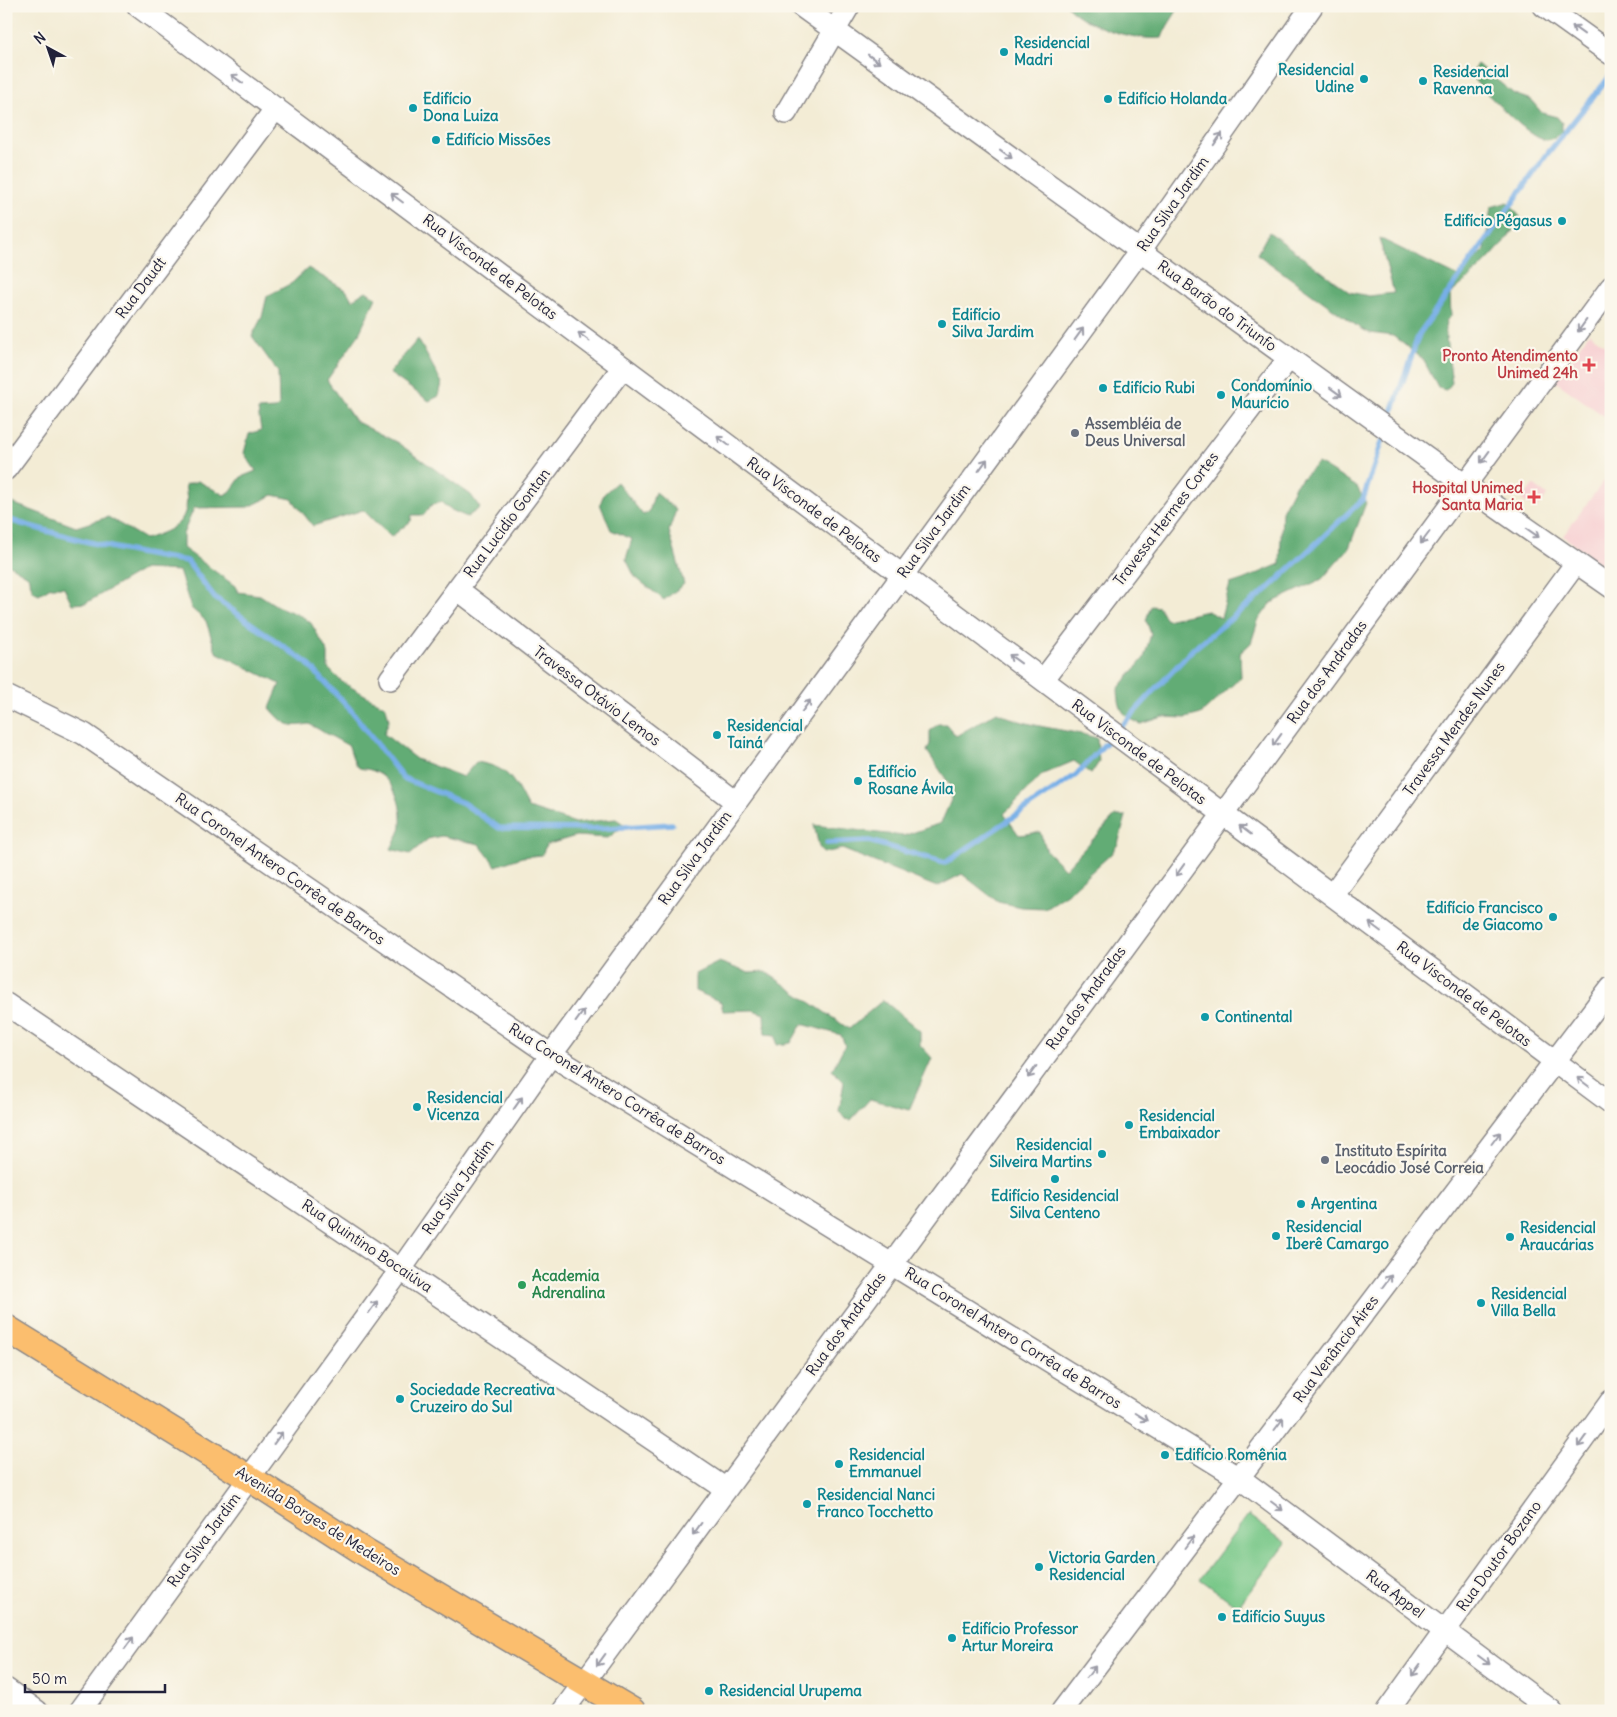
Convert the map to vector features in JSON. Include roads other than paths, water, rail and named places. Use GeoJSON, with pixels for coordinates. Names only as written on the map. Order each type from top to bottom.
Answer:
{"type":"FeatureCollection","features":[{"type":"Feature","properties":{"kind":"main road","name":"Avenida Borges de Medeiros"},"geometry":{"type":"LineString","coordinates":[[6,1328],[249,1478],[366,1553],[632,1711]]}},
{"type":"Feature","properties":{"kind":"street","name":"Rua Visconde de Pelotas"},"geometry":{"type":"LineString","coordinates":[[138,6],[1611,1103]]}},
{"type":"Feature","properties":{"kind":"street","name":"Rua Barão do Triunfo"},"geometry":{"type":"LineString","coordinates":[[801,6],[1465,485],[1611,587]]}},
{"type":"Feature","properties":{"kind":"street"},"geometry":{"type":"LineString","coordinates":[[786,113],[849,6]]}},
{"type":"Feature","properties":{"kind":"street","name":"Rua Silva Jardim"},"geometry":{"type":"LineString","coordinates":[[80,1711],[401,1269],[551,1056],[1140,250],[1312,6]]}},
{"type":"Feature","properties":{"kind":"street"},"geometry":{"type":"LineString","coordinates":[[1544,6],[1611,54]]}},
{"type":"Feature","properties":{"kind":"street","name":"Rua Daudt"},"geometry":{"type":"LineString","coordinates":[[6,469],[276,108]]}},
{"type":"Feature","properties":{"kind":"street","name":"Rua dos Andradas"},"geometry":{"type":"LineString","coordinates":[[563,1711],[1611,287]]}},
{"type":"Feature","properties":{"kind":"street","name":"Travessa Hermes Cortes"},"geometry":{"type":"LineString","coordinates":[[1043,680],[1289,358]]}},
{"type":"Feature","properties":{"kind":"street","name":"Rua Lucidio Gontan"},"geometry":{"type":"LineString","coordinates":[[390,679],[623,367]]}},
{"type":"Feature","properties":{"kind":"street","name":"Travessa Mendes Nunes"},"geometry":{"type":"LineString","coordinates":[[1332,895],[1576,563]]}},
{"type":"Feature","properties":{"kind":"street","name":"Travessa Otávio Lemos"},"geometry":{"type":"LineString","coordinates":[[457,590],[736,802]]}},
{"type":"Feature","properties":{"kind":"street","name":"Rua Coronel Antero Corrêa de Barros"},"geometry":{"type":"LineString","coordinates":[[6,696],[84,734],[551,1056],[892,1262],[1238,1477]]}},
{"type":"Feature","properties":{"kind":"street","name":"Rua Venâncio Aires"},"geometry":{"type":"LineString","coordinates":[[1062,1711],[1611,987]]}},
{"type":"Feature","properties":{"kind":"street","name":"Rua Quintino Bocaiúva"},"geometry":{"type":"LineString","coordinates":[[6,1004],[726,1489]]}},
{"type":"Feature","properties":{"kind":"street","name":"Rua Doutor Bozano"},"geometry":{"type":"LineString","coordinates":[[1387,1711],[1611,1401]]}},
{"type":"Feature","properties":{"kind":"street","name":"Rua Appel"},"geometry":{"type":"LineString","coordinates":[[1238,1477],[1552,1711]]}},
{"type":"Feature","properties":{"kind":"street"},"geometry":{"type":"LineString","coordinates":[[6,1689],[37,1711]]}},
{"type":"Feature","properties":{"kind":"waterway"},"geometry":{"type":"LineString","coordinates":[[1388,424],[1419,334],[1548,153],[1611,75]]}},
{"type":"Feature","properties":{"kind":"waterway"},"geometry":{"type":"LineString","coordinates":[[827,843],[869,841],[945,863],[1076,775],[1192,650],[1269,588],[1363,499],[1385,433]]}},
{"type":"Feature","properties":{"kind":"waterway"},"geometry":{"type":"LineString","coordinates":[[6,519],[95,544],[187,561],[215,598],[307,663],[349,708],[403,778],[463,803],[499,828],[592,829],[672,824]]}},
{"type":"Feature","properties":{"kind":"place","name":"Residencial Madri"},"geometry":{"type":"Point","coordinates":[1004,52]}},
{"type":"Feature","properties":{"kind":"place","name":"Residencial Udine"},"geometry":{"type":"Point","coordinates":[1364,79]}},
{"type":"Feature","properties":{"kind":"place","name":"Residencial Ravenna"},"geometry":{"type":"Point","coordinates":[1423,81]}},
{"type":"Feature","properties":{"kind":"place","name":"Edifício Holanda"},"geometry":{"type":"Point","coordinates":[1108,99]}},
{"type":"Feature","properties":{"kind":"place","name":"Edifício Dona Luiza"},"geometry":{"type":"Point","coordinates":[413,108]}},
{"type":"Feature","properties":{"kind":"place","name":"Edifício Missões"},"geometry":{"type":"Point","coordinates":[436,140]}},
{"type":"Feature","properties":{"kind":"place","name":"Edifício Pégasus"},"geometry":{"type":"Point","coordinates":[1562,221]}},
{"type":"Feature","properties":{"kind":"place","name":"Edifício Silva Jardim"},"geometry":{"type":"Point","coordinates":[942,324]}},
{"type":"Feature","properties":{"kind":"place","name":"Pronto Atendimento Unimed 24h"},"geometry":{"type":"Point","coordinates":[1589,365]}},
{"type":"Feature","properties":{"kind":"place","name":"Edifício Rubi"},"geometry":{"type":"Point","coordinates":[1103,388]}},
{"type":"Feature","properties":{"kind":"place","name":"Condomínio Maurício"},"geometry":{"type":"Point","coordinates":[1221,395]}},
{"type":"Feature","properties":{"kind":"place","name":"Assembléia de Deus Universal"},"geometry":{"type":"Point","coordinates":[1075,433]}},
{"type":"Feature","properties":{"kind":"place","name":"Hospital Unimed Santa Maria"},"geometry":{"type":"Point","coordinates":[1534,497]}},
{"type":"Feature","properties":{"kind":"place","name":"Residencial Tainá"},"geometry":{"type":"Point","coordinates":[717,735]}},
{"type":"Feature","properties":{"kind":"place","name":"Edifício Rosane Ávila"},"geometry":{"type":"Point","coordinates":[858,781]}},
{"type":"Feature","properties":{"kind":"place","name":"Edifício Francisco de Giacomo"},"geometry":{"type":"Point","coordinates":[1553,917]}},
{"type":"Feature","properties":{"kind":"place","name":"Continental"},"geometry":{"type":"Point","coordinates":[1205,1017]}},
{"type":"Feature","properties":{"kind":"place","name":"Residencial Vicenza"},"geometry":{"type":"Point","coordinates":[417,1107]}},
{"type":"Feature","properties":{"kind":"place","name":"Residencial Embaixador"},"geometry":{"type":"Point","coordinates":[1129,1125]}},
{"type":"Feature","properties":{"kind":"place","name":"Residencial Silveira Martins"},"geometry":{"type":"Point","coordinates":[1102,1154]}},
{"type":"Feature","properties":{"kind":"place","name":"Instituto Espírita Leocádio José Correia"},"geometry":{"type":"Point","coordinates":[1325,1160]}},
{"type":"Feature","properties":{"kind":"place","name":"Edifício Residencial Silva Centeno"},"geometry":{"type":"Point","coordinates":[1055,1179]}},
{"type":"Feature","properties":{"kind":"place","name":"Argentina"},"geometry":{"type":"Point","coordinates":[1301,1204]}},
{"type":"Feature","properties":{"kind":"place","name":"Residencial Iberê Camargo"},"geometry":{"type":"Point","coordinates":[1276,1236]}},
{"type":"Feature","properties":{"kind":"place","name":"Residencial Araucárias"},"geometry":{"type":"Point","coordinates":[1510,1237]}},
{"type":"Feature","properties":{"kind":"place","name":"Academia Adrenalina"},"geometry":{"type":"Point","coordinates":[522,1285]}},
{"type":"Feature","properties":{"kind":"place","name":"Residencial Villa Bella"},"geometry":{"type":"Point","coordinates":[1481,1303]}},
{"type":"Feature","properties":{"kind":"place","name":"Sociedade Recreativa Cruzeiro do Sul"},"geometry":{"type":"Point","coordinates":[400,1399]}},
{"type":"Feature","properties":{"kind":"place","name":"Edifício Romênia"},"geometry":{"type":"Point","coordinates":[1165,1455]}},
{"type":"Feature","properties":{"kind":"place","name":"Residencial Emmanuel"},"geometry":{"type":"Point","coordinates":[839,1464]}},
{"type":"Feature","properties":{"kind":"place","name":"Residencial Nanci Franco Tocchetto"},"geometry":{"type":"Point","coordinates":[807,1504]}},
{"type":"Feature","properties":{"kind":"place","name":"Victoria Garden Residencial"},"geometry":{"type":"Point","coordinates":[1039,1567]}},
{"type":"Feature","properties":{"kind":"place","name":"Edifício Suyus"},"geometry":{"type":"Point","coordinates":[1222,1617]}},
{"type":"Feature","properties":{"kind":"place","name":"Edifício Professor Artur Moreira"},"geometry":{"type":"Point","coordinates":[952,1638]}},
{"type":"Feature","properties":{"kind":"place","name":"Residencial Urupema"},"geometry":{"type":"Point","coordinates":[709,1691]}}]}
